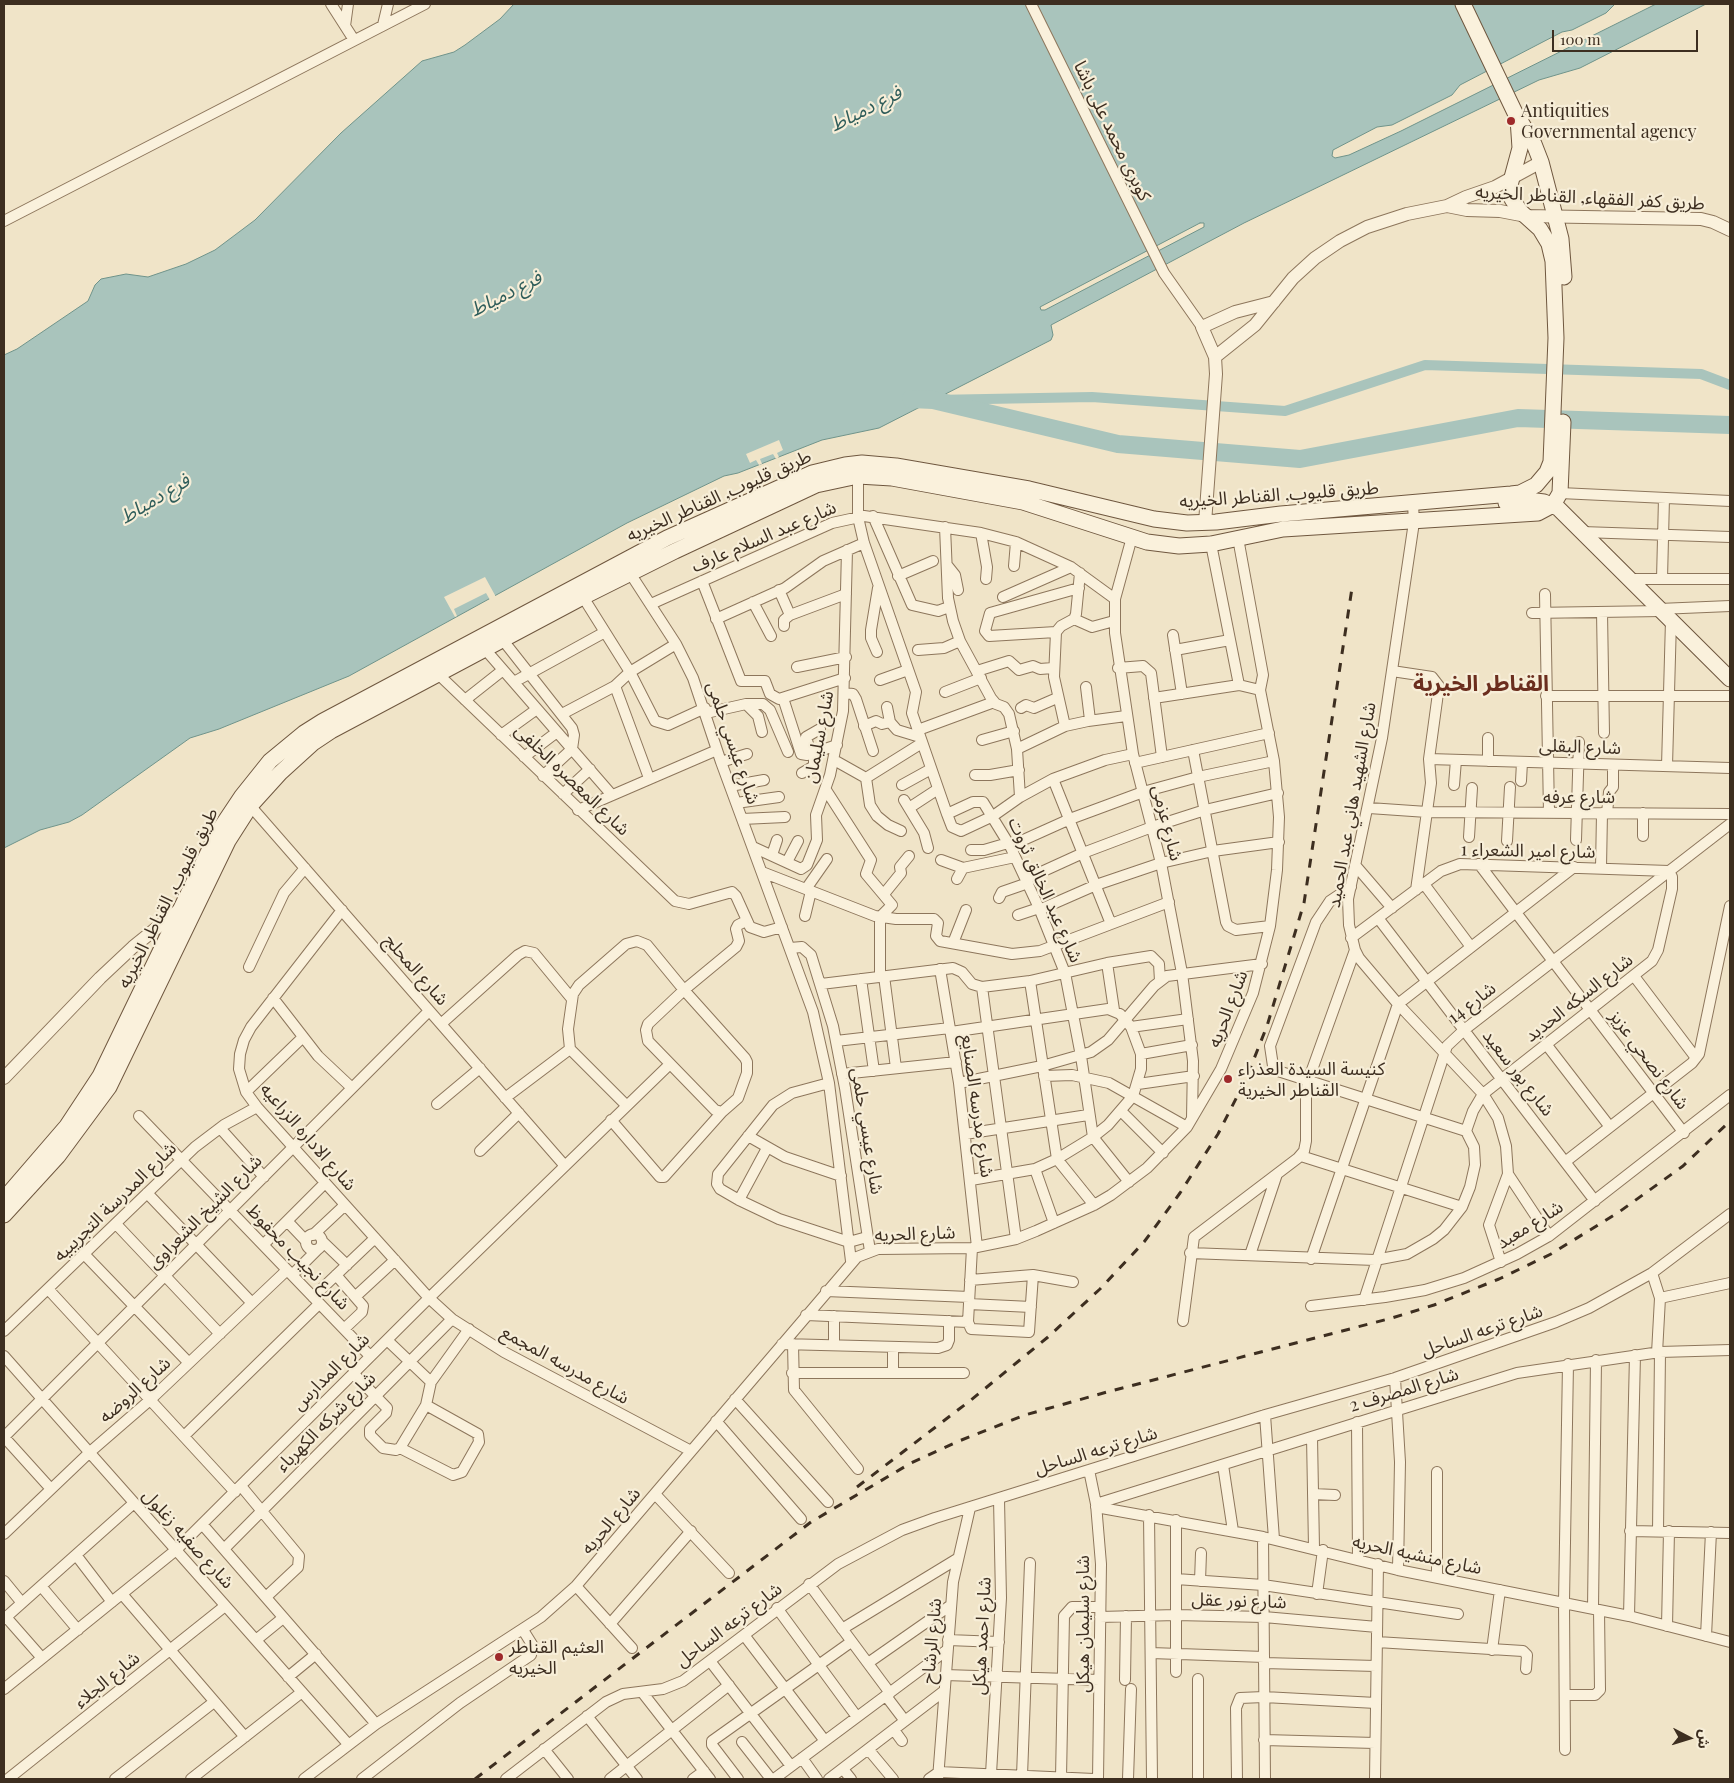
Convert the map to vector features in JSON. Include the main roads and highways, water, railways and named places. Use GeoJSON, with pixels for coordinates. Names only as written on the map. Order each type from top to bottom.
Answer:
{"type":"FeatureCollection","features":[{"type":"Feature","properties":{"kind":"main road","name":"طريق قليوب, القناطر الخيريه"},"geometry":{"type":"LineString","coordinates":[[5,1208],[58,1156],[109,1087],[179,910],[218,832],[246,801],[313,743],[437,673],[583,597],[667,538],[812,473],[862,463],[896,466],[1029,489],[1154,519],[1204,523],[1281,514],[1414,504],[1520,493],[1542,479],[1551,462],[1564,263],[1555,217],[1534,144],[1518,119],[1509,96],[1463,4]]}},
{"type":"Feature","properties":{"kind":"main road","name":"طريق قليوب, القناطر الخيريه"},"geometry":{"type":"LineString","coordinates":[[137,1016],[246,801],[270,761],[298,738],[323,720],[627,567],[816,486],[858,476],[892,478],[1024,502],[1064,513],[1132,537],[1163,545],[1211,544],[1277,529],[1414,522],[1531,514],[1544,511],[1556,499],[1562,475],[1560,339],[1552,253],[1540,229],[1512,199],[1512,178],[1520,148],[1518,119]]}},
{"type":"Feature","properties":{"kind":"main road"},"geometry":{"type":"LineString","coordinates":[[1445,501],[1459,507],[1556,499],[1582,532],[1730,679]]}},
{"type":"Feature","properties":{"kind":"water","name":"فرع دمياط"},"geometry":{"type":"Polygon","coordinates":[[[514,4],[1615,4],[1606,13],[1572,30],[1562,32],[1460,85],[1452,95],[1392,125],[1377,127],[1333,150],[1332,156],[1335,158],[1349,155],[1401,131],[1656,4],[1706,4],[1580,68],[1539,80],[1244,223],[1051,325],[1053,335],[1051,340],[879,428],[822,440],[738,473],[724,476],[627,523],[349,676],[219,729],[190,738],[82,815],[69,822],[40,830],[4,848],[4,355],[17,349],[88,301],[95,285],[101,279],[126,274],[148,277],[186,264],[215,250],[255,220],[341,133],[422,61],[454,52],[500,19],[514,4]],[[1200,223],[1040,307],[1041,310],[1045,310],[1204,227],[1204,223],[1200,223]]]}},
{"type":"Feature","properties":{"kind":"waterway"},"geometry":{"type":"LineString","coordinates":[[933,400],[1092,397],[1285,411],[1425,365],[1701,374],[1730,385]]}},
{"type":"Feature","properties":{"kind":"waterway"},"geometry":{"type":"LineString","coordinates":[[911,399],[933,400],[1118,444],[1300,459],[1518,418],[1730,425]]}},
{"type":"Feature","properties":{"kind":"railway"},"geometry":{"type":"LineString","coordinates":[[857,1487],[971,1400],[1048,1337],[1100,1289],[1144,1242],[1180,1193],[1218,1134],[1246,1079],[1267,1026],[1304,903],[1352,588]]}},
{"type":"Feature","properties":{"kind":"railway"},"geometry":{"type":"LineString","coordinates":[[475,1779],[811,1522],[911,1463],[959,1441],[1025,1415],[1392,1318],[1434,1305],[1499,1279],[1551,1254],[1619,1212],[1683,1166],[1730,1121]]}},
{"type":"Feature","properties":{"kind":"place","name":"Antiquities Governmental agency"},"geometry":{"type":"Point","coordinates":[1511,121]}},
{"type":"Feature","properties":{"kind":"place","name":"كنيسة السيدة العذراء القناطر الخيرية"},"geometry":{"type":"Point","coordinates":[1228,1079]}},
{"type":"Feature","properties":{"kind":"place","name":"العثيم القناطر الخيريه"},"geometry":{"type":"Point","coordinates":[499,1657]}},
{"type":"Feature","properties":{"kind":"district","name":"القناطر الخيرية"},"geometry":{"type":"Point","coordinates":[1481,684]}}]}
